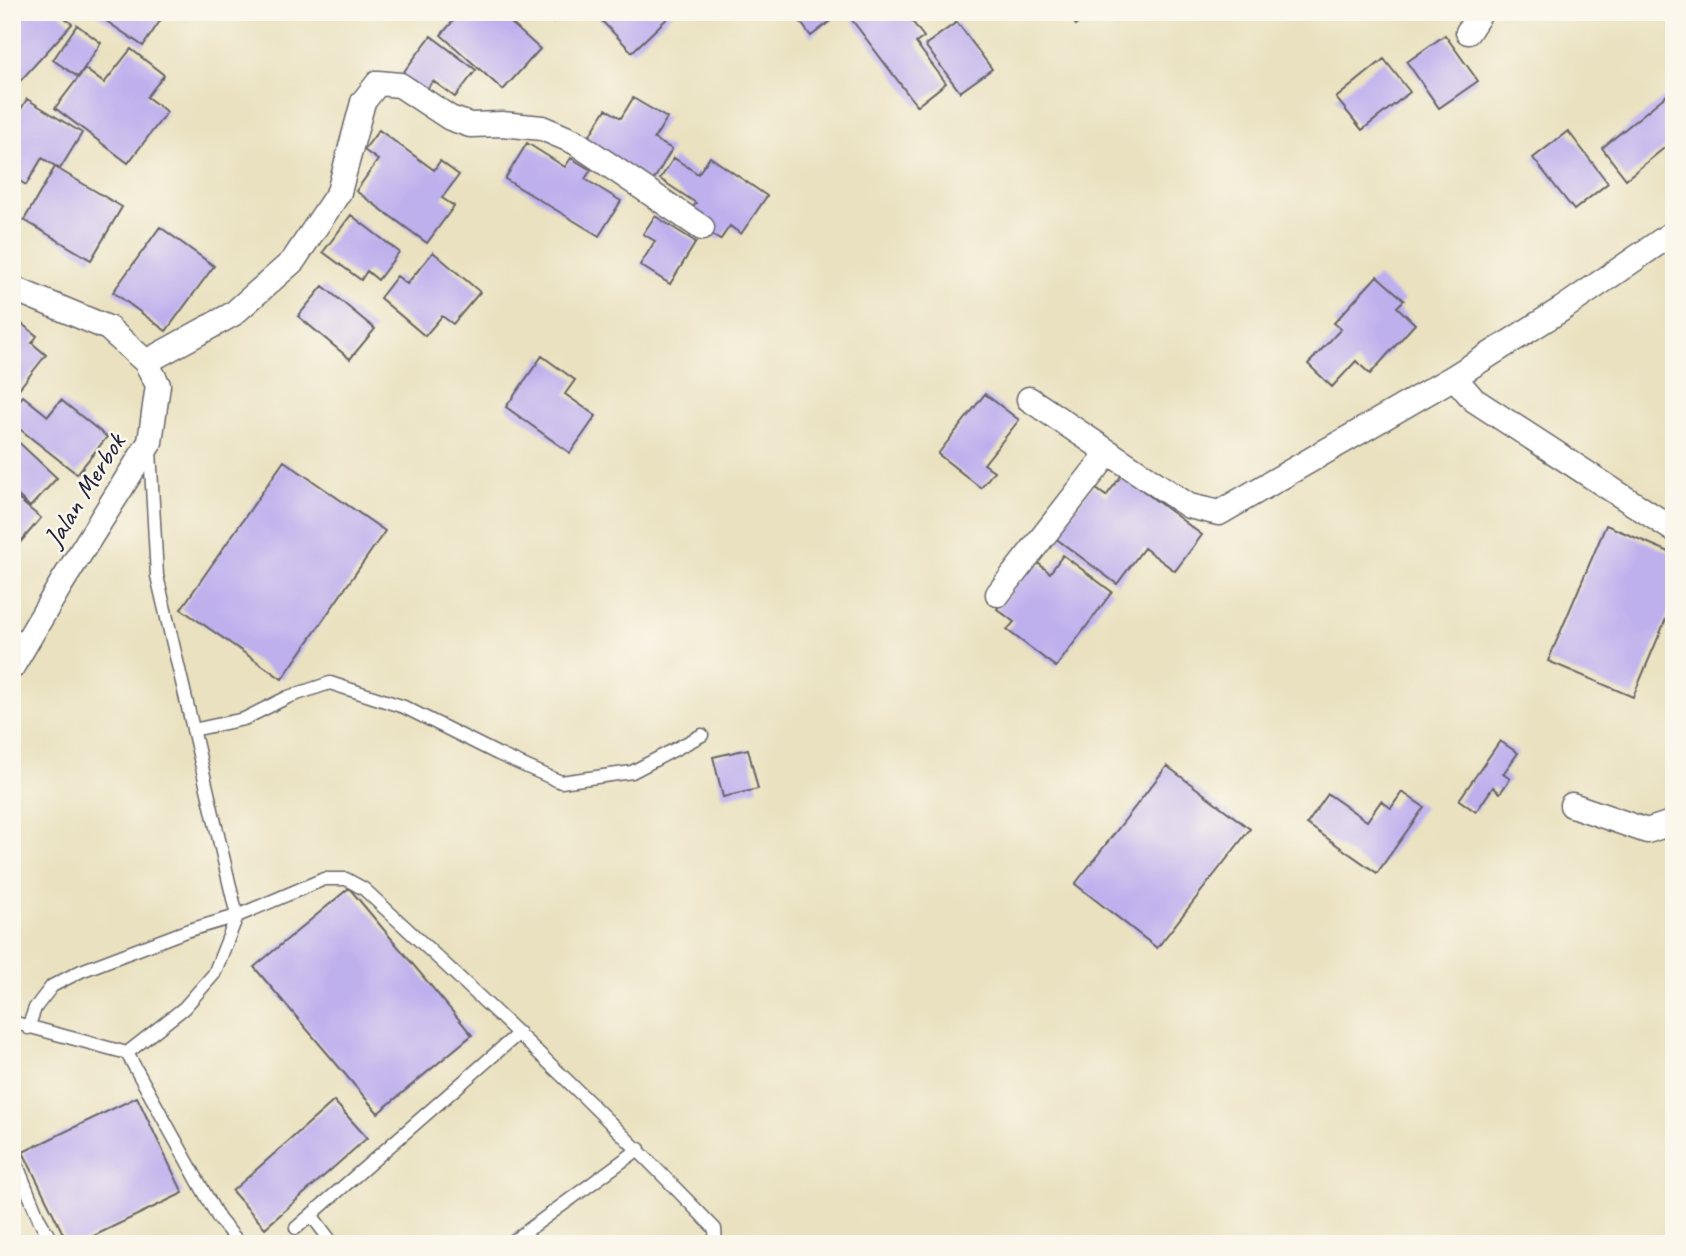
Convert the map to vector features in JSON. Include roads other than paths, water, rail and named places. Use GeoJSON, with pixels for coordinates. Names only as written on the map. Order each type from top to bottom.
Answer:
{"type":"FeatureCollection","features":[{"type":"Feature","properties":{"kind":"street"},"geometry":{"type":"LineString","coordinates":[[146,362],[233,314],[293,261],[339,191],[363,102],[378,83],[400,85],[450,118],[470,125],[502,124],[542,128],[575,142],[702,228]]}},
{"type":"Feature","properties":{"kind":"street"},"geometry":{"type":"LineString","coordinates":[[1029,399],[1189,506],[1219,513],[1454,377],[1562,309],[1674,232]]}},
{"type":"Feature","properties":{"kind":"street","name":"Jalan Merbok"},"geometry":{"type":"LineString","coordinates":[[12,288],[108,328],[146,362],[158,386],[150,442],[12,667]]}},
{"type":"Feature","properties":{"kind":"street"},"geometry":{"type":"LineString","coordinates":[[1454,377],[1474,400],[1674,530]]}},
{"type":"Feature","properties":{"kind":"street"},"geometry":{"type":"LineString","coordinates":[[998,594],[1109,452]]}},
{"type":"Feature","properties":{"kind":"street"},"geometry":{"type":"LineString","coordinates":[[1572,805],[1647,831],[1674,822]]}},
{"type":"Feature","properties":{"kind":"lane"},"geometry":{"type":"LineString","coordinates":[[128,1053],[184,1007],[214,974],[237,916],[157,576],[150,442]]}},
{"type":"Feature","properties":{"kind":"lane"},"geometry":{"type":"LineString","coordinates":[[192,730],[244,719],[288,696],[330,683],[404,707],[561,782],[632,772],[702,735]]}},
{"type":"Feature","properties":{"kind":"lane"},"geometry":{"type":"LineString","coordinates":[[28,1028],[34,1009],[52,986],[81,971],[186,931],[237,916],[324,879],[345,878],[364,889],[639,1149],[715,1229],[716,1244]]}},
{"type":"Feature","properties":{"kind":"lane"},"geometry":{"type":"LineString","coordinates":[[12,1022],[128,1053],[219,1219],[240,1244]]}},
{"type":"Feature","properties":{"kind":"lane"},"geometry":{"type":"LineString","coordinates":[[296,1228],[519,1033]]}},
{"type":"Feature","properties":{"kind":"lane"},"geometry":{"type":"LineString","coordinates":[[509,1244],[639,1149]]}},
{"type":"Feature","properties":{"kind":"lane"},"geometry":{"type":"LineString","coordinates":[[12,1153],[39,1219],[53,1244]]}},
{"type":"Feature","properties":{"kind":"lane"},"geometry":{"type":"LineString","coordinates":[[312,1216],[333,1244]]}}]}
